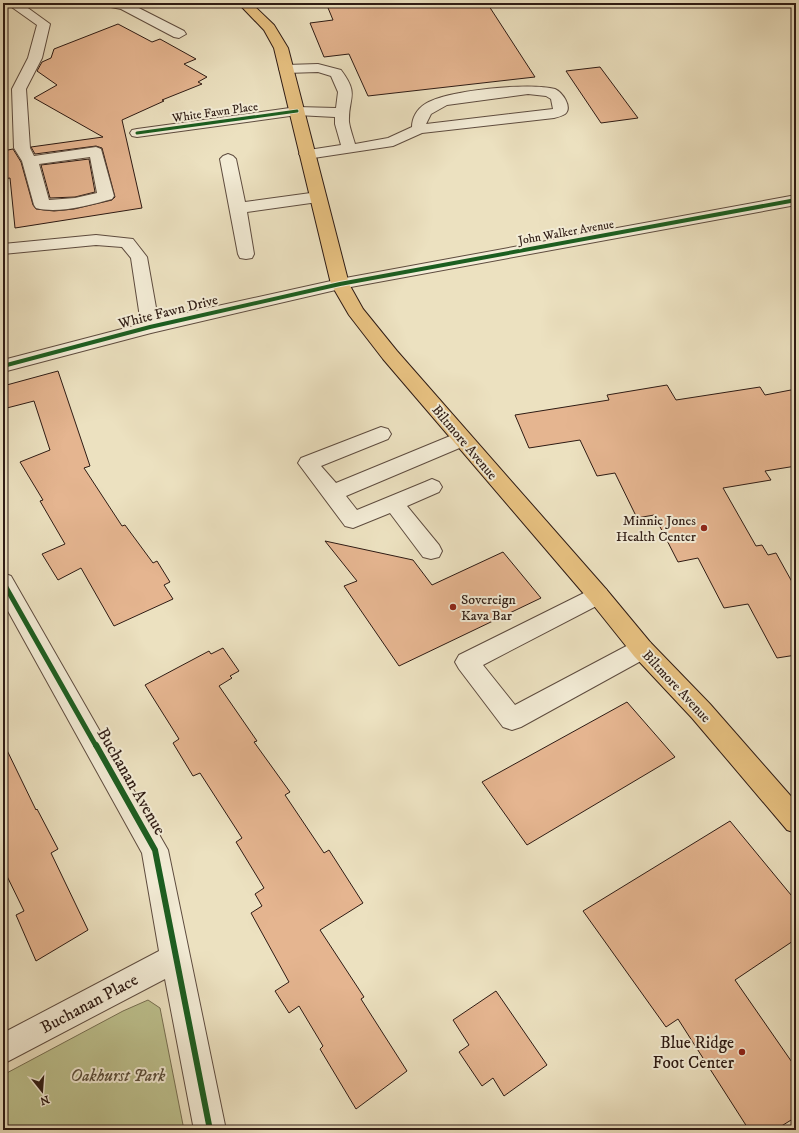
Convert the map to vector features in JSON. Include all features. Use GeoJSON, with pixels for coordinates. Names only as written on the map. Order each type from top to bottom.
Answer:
{"type":"FeatureCollection","features":[{"type":"Feature","properties":{"kind":"main road","name":"Biltmore Avenue"},"geometry":{"type":"LineString","coordinates":[[244,3],[269,28],[280,48],[340,284],[355,311],[462,439],[598,595],[642,649],[701,712],[796,821]]}},
{"type":"Feature","properties":{"kind":"street"},"geometry":{"type":"LineString","coordinates":[[12,3],[44,24],[34,58],[19,89],[22,148],[30,161],[42,205],[75,203],[106,196],[96,152],[30,161]]}},
{"type":"Feature","properties":{"kind":"street"},"geometry":{"type":"LineString","coordinates":[[110,3],[131,9],[179,34]]}},
{"type":"Feature","properties":{"kind":"street"},"geometry":{"type":"LineString","coordinates":[[286,69],[317,68],[329,69],[336,72],[346,93],[346,104],[342,112],[342,124],[349,149]]}},
{"type":"Feature","properties":{"kind":"street"},"geometry":{"type":"LineString","coordinates":[[307,154],[393,142],[419,129],[554,114],[560,111],[561,106],[556,96],[551,92],[534,89],[444,100],[433,104],[426,110],[419,122],[419,129]]}},
{"type":"Feature","properties":{"kind":"street","name":"White Fawn Place"},"geometry":{"type":"LineString","coordinates":[[137,133],[297,111],[342,112]]}},
{"type":"Feature","properties":{"kind":"street"},"geometry":{"type":"LineString","coordinates":[[228,159],[246,254]]}},
{"type":"Feature","properties":{"kind":"street"},"geometry":{"type":"LineString","coordinates":[[238,208],[318,197]]}},
{"type":"Feature","properties":{"kind":"street","name":"John Walker Avenue"},"geometry":{"type":"LineString","coordinates":[[340,284],[796,200]]}},
{"type":"Feature","properties":{"kind":"street"},"geometry":{"type":"LineString","coordinates":[[3,249],[96,240],[127,243],[139,257],[146,292],[150,327]]}},
{"type":"Feature","properties":{"kind":"street","name":"White Fawn Drive"},"geometry":{"type":"LineString","coordinates":[[3,366],[150,327],[340,284]]}},
{"type":"Feature","properties":{"kind":"street"},"geometry":{"type":"LineString","coordinates":[[381,434],[308,463],[353,520],[432,487]]}},
{"type":"Feature","properties":{"kind":"street"},"geometry":{"type":"LineString","coordinates":[[332,493],[462,439]]}},
{"type":"Feature","properties":{"kind":"street"},"geometry":{"type":"LineString","coordinates":[[394,504],[431,551]]}},
{"type":"Feature","properties":{"kind":"street","name":"Buchanan Avenue"},"geometry":{"type":"LineString","coordinates":[[3,582],[156,850],[175,958],[210,1130]]}},
{"type":"Feature","properties":{"kind":"street"},"geometry":{"type":"LineString","coordinates":[[598,595],[467,662],[512,719],[642,649]]}},
{"type":"Feature","properties":{"kind":"street","name":"Buchanan Place"},"geometry":{"type":"LineString","coordinates":[[3,1048],[175,958]]}},
{"type":"Feature","properties":{"kind":"green space","name":"Oakhurst Park"},"geometry":{"type":"Polygon","coordinates":[[[148,1000],[160,1008],[184,1130],[3,1130],[3,1075],[123,1011],[148,1000]]]}},
{"type":"Feature","properties":{"kind":"building"},"geometry":{"type":"Polygon","coordinates":[[[326,3],[487,3],[535,77],[368,96],[349,54],[324,57],[310,23],[333,20],[326,3]]]}},
{"type":"Feature","properties":{"kind":"building"},"geometry":{"type":"Polygon","coordinates":[[[118,24],[152,42],[160,39],[196,59],[184,64],[207,77],[198,82],[202,84],[162,100],[164,101],[122,120],[142,208],[15,228],[10,178],[3,179],[3,151],[13,149],[21,162],[33,205],[36,209],[54,211],[74,209],[112,200],[115,197],[102,148],[96,146],[35,154],[31,147],[103,137],[34,98],[57,85],[37,71],[42,62],[51,58],[54,49],[118,24]]]}},
{"type":"Feature","properties":{"kind":"building"},"geometry":{"type":"Polygon","coordinates":[[[600,67],[638,118],[601,123],[566,71],[600,67]]]}},
{"type":"Feature","properties":{"kind":"building"},"geometry":{"type":"Polygon","coordinates":[[[89,159],[95,192],[75,197],[50,198],[41,165],[89,159]]]}},
{"type":"Feature","properties":{"kind":"building"},"geometry":{"type":"Polygon","coordinates":[[[58,371],[90,466],[84,468],[122,526],[125,525],[153,563],[157,561],[170,582],[164,585],[173,599],[114,626],[81,568],[58,580],[42,554],[65,544],[40,501],[43,500],[20,462],[50,450],[34,401],[3,409],[3,386],[58,371]]]}},
{"type":"Feature","properties":{"kind":"building","name":"Minnie Jones Health Center"},"geometry":{"type":"Polygon","coordinates":[[[667,385],[676,400],[760,387],[765,395],[796,389],[796,466],[765,471],[771,480],[723,488],[756,546],[762,545],[768,555],[776,553],[796,589],[796,655],[777,658],[748,604],[724,608],[698,558],[678,562],[654,515],[637,518],[615,473],[597,476],[580,440],[529,448],[515,415],[609,400],[607,395],[667,385]]]}},
{"type":"Feature","properties":{"kind":"building","name":"Sovereign Kava Bar"},"geometry":{"type":"Polygon","coordinates":[[[325,541],[413,560],[432,585],[503,552],[541,598],[399,666],[344,586],[357,581],[325,541]]]}},
{"type":"Feature","properties":{"kind":"building"},"geometry":{"type":"Polygon","coordinates":[[[223,648],[239,671],[230,676],[232,678],[219,686],[257,741],[254,742],[290,792],[285,795],[324,853],[329,850],[363,903],[320,930],[364,997],[361,999],[407,1071],[356,1109],[320,1049],[323,1046],[299,1006],[289,1013],[275,991],[289,982],[251,913],[262,906],[255,894],[264,888],[236,842],[242,838],[200,773],[193,776],[173,743],[179,739],[145,685],[209,651],[211,654],[223,648]]]}},
{"type":"Feature","properties":{"kind":"building"},"geometry":{"type":"Polygon","coordinates":[[[627,702],[675,757],[527,845],[482,782],[627,702]]]}},
{"type":"Feature","properties":{"kind":"building"},"geometry":{"type":"Polygon","coordinates":[[[3,742],[36,810],[37,809],[58,849],[51,853],[88,930],[36,961],[16,915],[24,911],[3,868],[3,742]]]}},
{"type":"Feature","properties":{"kind":"building"},"geometry":{"type":"Polygon","coordinates":[[[730,821],[796,901],[796,939],[735,980],[796,1068],[796,1117],[775,1130],[749,1130],[678,1019],[666,1027],[583,911],[730,821]]]}},
{"type":"Feature","properties":{"kind":"building"},"geometry":{"type":"Polygon","coordinates":[[[496,991],[547,1065],[504,1096],[493,1078],[482,1086],[459,1052],[469,1045],[453,1020],[496,991]]]}},
{"type":"Feature","properties":{"kind":"cycle path"},"geometry":{"type":"LineString","coordinates":[[137,133],[297,111]]}},
{"type":"Feature","properties":{"kind":"cycle path"},"geometry":{"type":"LineString","coordinates":[[3,366],[150,327],[340,284],[796,200]]}},
{"type":"Feature","properties":{"kind":"cycle path"},"geometry":{"type":"LineString","coordinates":[[3,582],[155,850],[210,1130]]}},
{"type":"Feature","properties":{"kind":"place","name":"Minnie Jones Health Center"},"geometry":{"type":"Point","coordinates":[704,528]}},
{"type":"Feature","properties":{"kind":"place","name":"Sovereign Kava Bar"},"geometry":{"type":"Point","coordinates":[453,607]}},
{"type":"Feature","properties":{"kind":"place","name":"Blue Ridge Foot Center"},"geometry":{"type":"Point","coordinates":[742,1052]}}]}
